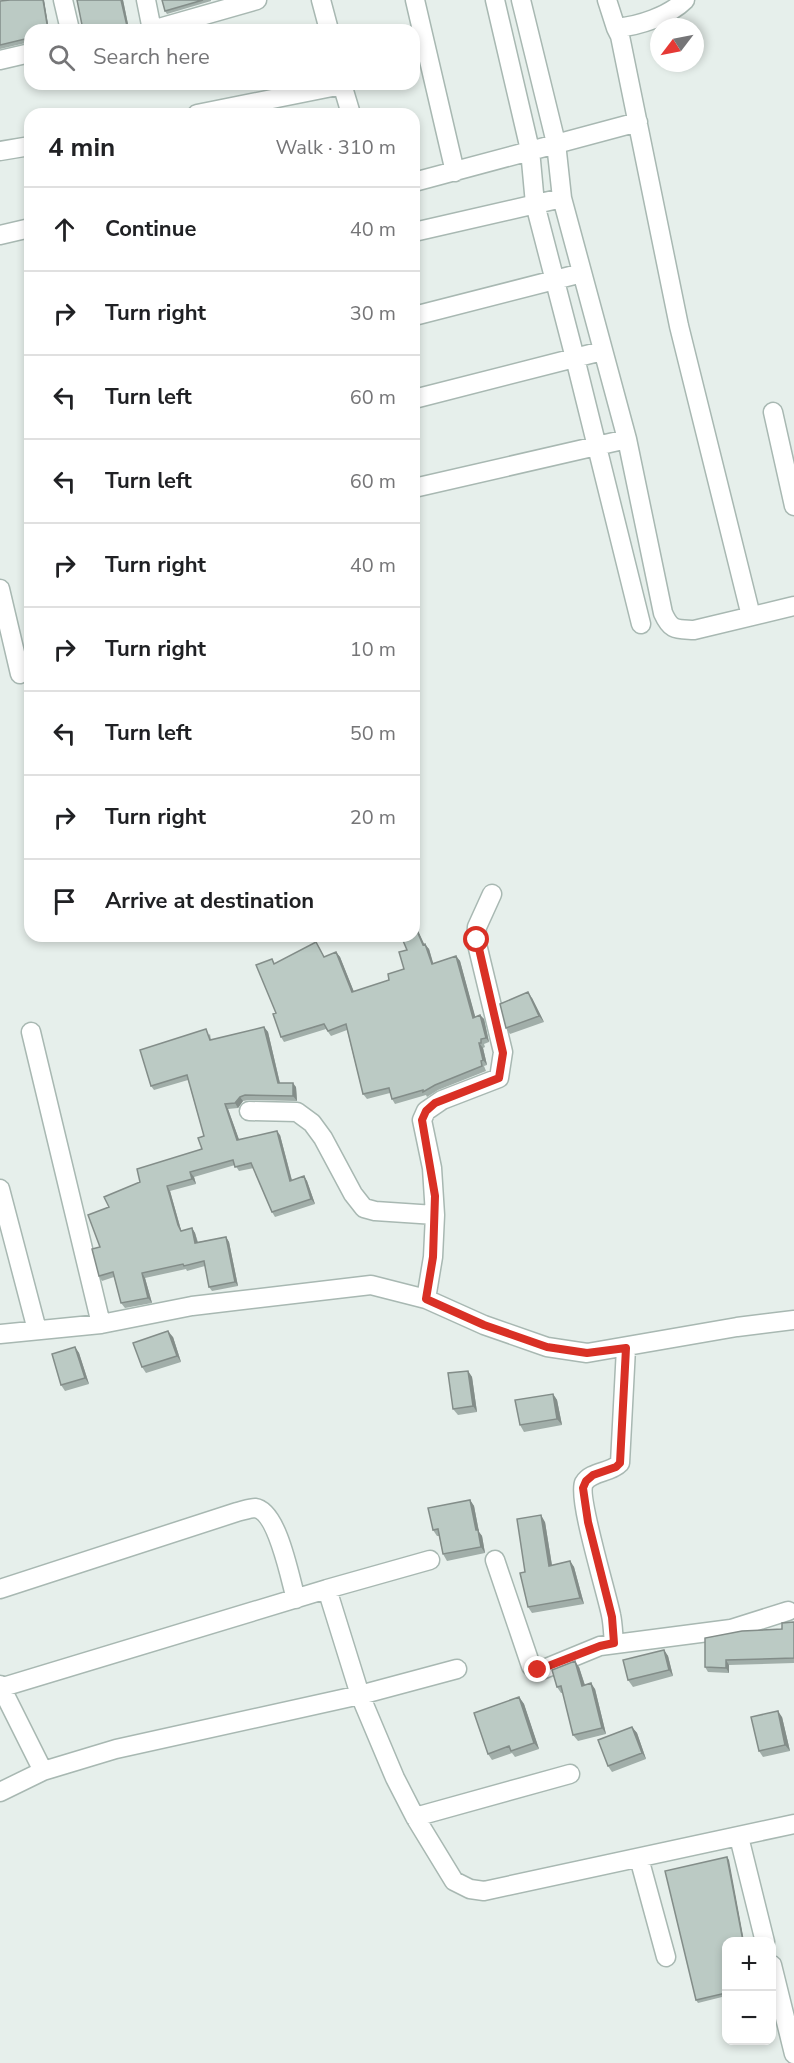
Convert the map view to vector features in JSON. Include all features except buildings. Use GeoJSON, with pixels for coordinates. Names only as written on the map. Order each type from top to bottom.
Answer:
{"type":"FeatureCollection","features":[{"type":"Feature","properties":{"kind":"street"},"geometry":{"type":"LineString","coordinates":[[63,0],[69,24]]}},
{"type":"Feature","properties":{"kind":"street"},"geometry":{"type":"LineString","coordinates":[[146,0],[151,24]]}},
{"type":"Feature","properties":{"kind":"street"},"geometry":{"type":"LineString","coordinates":[[170,24],[238,2],[258,0]]}},
{"type":"Feature","properties":{"kind":"street"},"geometry":{"type":"LineString","coordinates":[[321,0],[327,24]]}},
{"type":"Feature","properties":{"kind":"street"},"geometry":{"type":"LineString","coordinates":[[415,0],[455,172]]}},
{"type":"Feature","properties":{"kind":"street"},"geometry":{"type":"LineString","coordinates":[[495,0],[530,150],[535,204],[640,624]]}},
{"type":"Feature","properties":{"kind":"street"},"geometry":{"type":"LineString","coordinates":[[520,0],[556,143],[562,198],[627,439],[663,613],[672,627],[694,630],[794,606]]}},
{"type":"Feature","properties":{"kind":"street"},"geometry":{"type":"LineString","coordinates":[[607,0],[620,36],[679,326],[751,616]]}},
{"type":"Feature","properties":{"kind":"street"},"geometry":{"type":"LineString","coordinates":[[616,28],[659,16],[678,7],[685,0]]}},
{"type":"Feature","properties":{"kind":"street"},"geometry":{"type":"LineString","coordinates":[[0,60],[24,54]]}},
{"type":"Feature","properties":{"kind":"street"},"geometry":{"type":"LineString","coordinates":[[227,108],[317,90]]}},
{"type":"Feature","properties":{"kind":"street"},"geometry":{"type":"LineString","coordinates":[[344,90],[349,108]]}},
{"type":"Feature","properties":{"kind":"street"},"geometry":{"type":"LineString","coordinates":[[420,181],[638,122]]}},
{"type":"Feature","properties":{"kind":"street"},"geometry":{"type":"LineString","coordinates":[[0,151],[24,147]]}},
{"type":"Feature","properties":{"kind":"street"},"geometry":{"type":"LineString","coordinates":[[420,231],[562,198]]}},
{"type":"Feature","properties":{"kind":"street"},"geometry":{"type":"LineString","coordinates":[[0,235],[24,229]]}},
{"type":"Feature","properties":{"kind":"street"},"geometry":{"type":"LineString","coordinates":[[420,314],[582,273]]}},
{"type":"Feature","properties":{"kind":"street"},"geometry":{"type":"LineString","coordinates":[[420,397],[602,351]]}},
{"type":"Feature","properties":{"kind":"street"},"geometry":{"type":"LineString","coordinates":[[773,412],[794,506]]}},
{"type":"Feature","properties":{"kind":"street"},"geometry":{"type":"LineString","coordinates":[[420,487],[627,439]]}},
{"type":"Feature","properties":{"kind":"street"},"geometry":{"type":"LineString","coordinates":[[0,589],[5,625],[20,674]]}},
{"type":"Feature","properties":{"kind":"street"},"geometry":{"type":"LineString","coordinates":[[426,1299],[433,1257],[435,1215],[432,1168],[422,1120],[426,1111],[435,1103],[499,1078],[502,1060],[503,1053],[477,940],[477,927],[492,894]]}},
{"type":"Feature","properties":{"kind":"street"},"geometry":{"type":"LineString","coordinates":[[31,1032],[100,1324]]}},
{"type":"Feature","properties":{"kind":"street"},"geometry":{"type":"LineString","coordinates":[[249,1111],[297,1112],[312,1123],[323,1138],[353,1194],[364,1208],[375,1211],[435,1215]]}},
{"type":"Feature","properties":{"kind":"street"},"geometry":{"type":"LineString","coordinates":[[0,1189],[37,1330]]}},
{"type":"Feature","properties":{"kind":"street"},"geometry":{"type":"LineString","coordinates":[[0,1334],[100,1324],[192,1306],[371,1285],[426,1299],[484,1325],[547,1347],[587,1353],[737,1327],[794,1320]]}},
{"type":"Feature","properties":{"kind":"street"},"geometry":{"type":"LineString","coordinates":[[614,1643],[612,1617],[588,1522],[583,1488],[588,1479],[620,1463],[626,1348]]}},
{"type":"Feature","properties":{"kind":"street"},"geometry":{"type":"LineString","coordinates":[[0,1589],[255,1508],[267,1513],[275,1526],[296,1599]]}},
{"type":"Feature","properties":{"kind":"street"},"geometry":{"type":"LineString","coordinates":[[43,1771],[0,1687],[430,1560]]}},
{"type":"Feature","properties":{"kind":"street"},"geometry":{"type":"LineString","coordinates":[[495,1560],[534,1670],[544,1670],[600,1646],[730,1629],[788,1611]]}},
{"type":"Feature","properties":{"kind":"street"},"geometry":{"type":"LineString","coordinates":[[327,1589],[360,1695],[395,1778],[415,1817],[454,1881],[470,1889],[484,1891],[794,1824]]}},
{"type":"Feature","properties":{"kind":"street"},"geometry":{"type":"LineString","coordinates":[[0,1792],[43,1771],[116,1749],[360,1695],[457,1669]]}},
{"type":"Feature","properties":{"kind":"street"},"geometry":{"type":"LineString","coordinates":[[415,1817],[570,1774]]}},
{"type":"Feature","properties":{"kind":"street"},"geometry":{"type":"LineString","coordinates":[[739,1837],[764,1937]]}},
{"type":"Feature","properties":{"kind":"street"},"geometry":{"type":"LineString","coordinates":[[639,1858],[666,1957]]}},
{"type":"Feature","properties":{"kind":"street"},"geometry":{"type":"LineString","coordinates":[[776,1984],[794,2054]]}},
{"type":"Feature","properties":{"kind":"route"},"geometry":{"type":"LineString","coordinates":[[477,940],[503,1053],[499,1078],[435,1103],[426,1111],[422,1120],[435,1196],[433,1257],[426,1299],[484,1325],[547,1347],[587,1353],[626,1348],[620,1463],[616,1467],[593,1475],[583,1484],[588,1522],[612,1617],[614,1643],[600,1646],[544,1670],[538,1670]]}}]}
